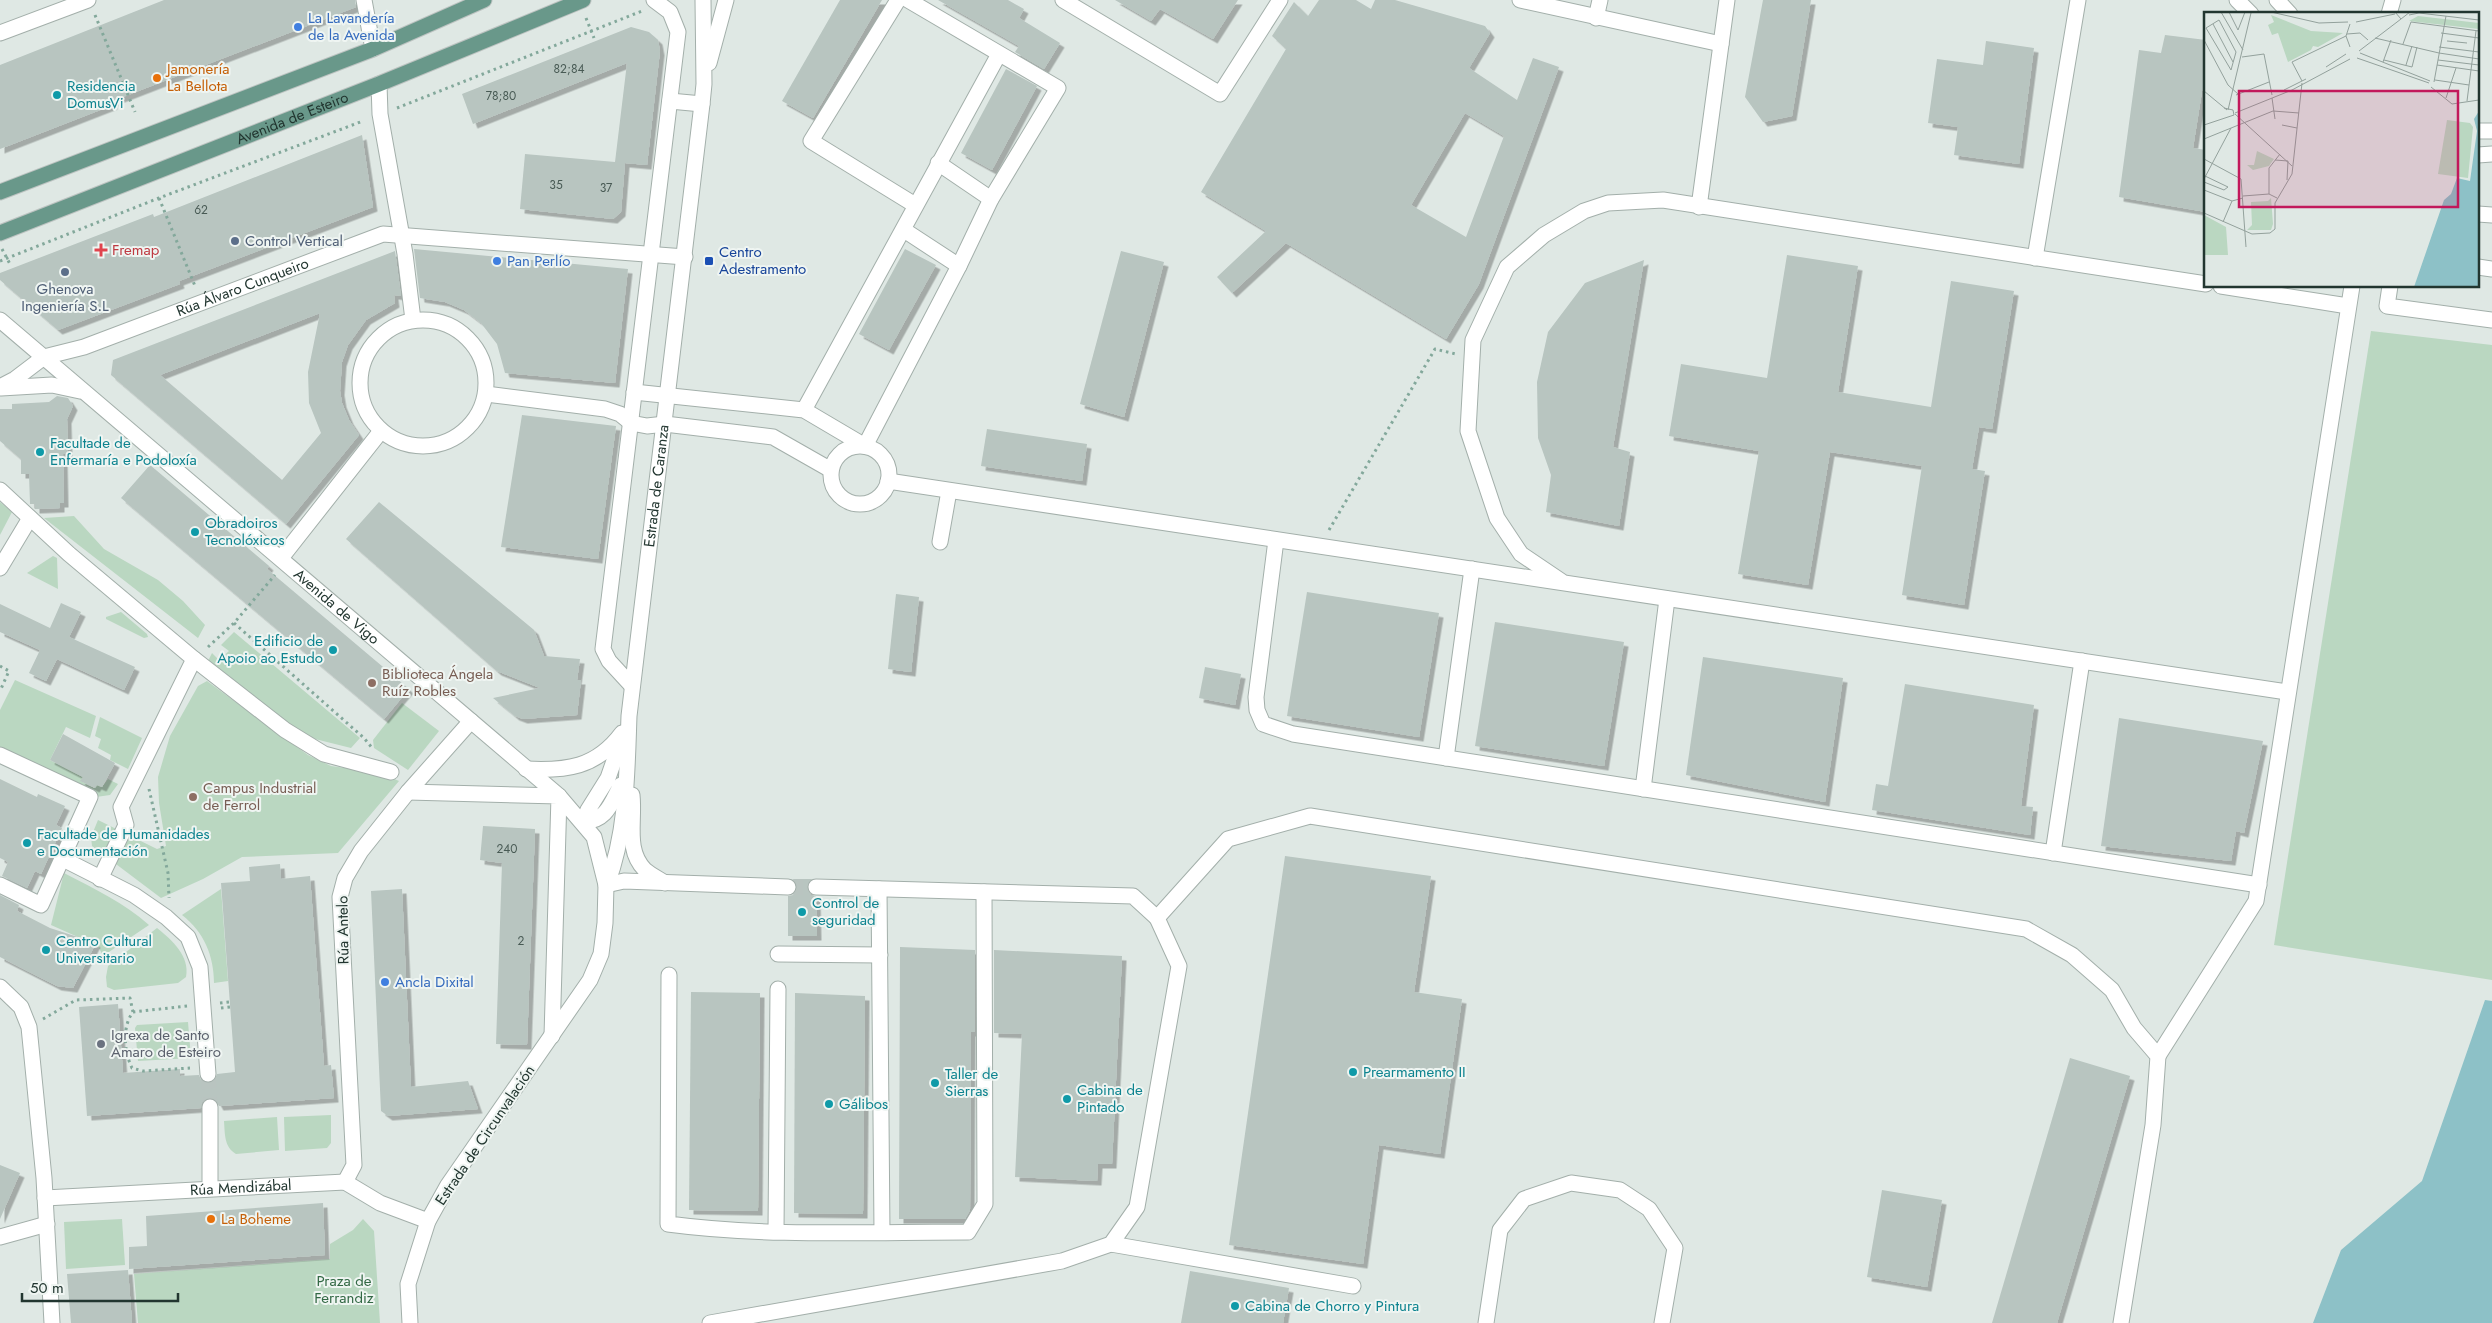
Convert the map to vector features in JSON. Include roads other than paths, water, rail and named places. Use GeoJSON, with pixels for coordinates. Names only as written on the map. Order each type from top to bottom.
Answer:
{"type":"FeatureCollection","features":[{"type":"Feature","properties":{"kind":"main road"},"geometry":{"type":"LineString","coordinates":[[0,192],[373,49],[484,0]]}},
{"type":"Feature","properties":{"kind":"main road","name":"Avenida de Esteiro"},"geometry":{"type":"LineString","coordinates":[[0,233],[583,6]]}},
{"type":"Feature","properties":{"kind":"street"},"geometry":{"type":"LineString","coordinates":[[364,0],[373,49]]}},
{"type":"Feature","properties":{"kind":"street"},"geometry":{"type":"LineString","coordinates":[[703,0],[704,84]]}},
{"type":"Feature","properties":{"kind":"street"},"geometry":{"type":"LineString","coordinates":[[704,84],[726,0]]}},
{"type":"Feature","properties":{"kind":"street"},"geometry":{"type":"LineString","coordinates":[[898,0],[811,141],[915,205]]}},
{"type":"Feature","properties":{"kind":"street"},"geometry":{"type":"LineString","coordinates":[[865,446],[959,266],[991,199],[1058,88],[908,0]]}},
{"type":"Feature","properties":{"kind":"street"},"geometry":{"type":"LineString","coordinates":[[1063,0],[1220,94],[1280,0]]}},
{"type":"Feature","properties":{"kind":"street"},"geometry":{"type":"LineString","coordinates":[[1520,0],[1721,44]]}},
{"type":"Feature","properties":{"kind":"street"},"geometry":{"type":"LineString","coordinates":[[1596,18],[1600,0]]}},
{"type":"Feature","properties":{"kind":"street"},"geometry":{"type":"LineString","coordinates":[[1699,206],[1728,0]]}},
{"type":"Feature","properties":{"kind":"street"},"geometry":{"type":"LineString","coordinates":[[2035,258],[2078,0]]}},
{"type":"Feature","properties":{"kind":"street"},"geometry":{"type":"LineString","coordinates":[[2237,0],[2249,12]]}},
{"type":"Feature","properties":{"kind":"street"},"geometry":{"type":"LineString","coordinates":[[2277,0],[2288,12]]}},
{"type":"Feature","properties":{"kind":"street"},"geometry":{"type":"LineString","coordinates":[[2389,12],[2393,0]]}},
{"type":"Feature","properties":{"kind":"street"},"geometry":{"type":"LineString","coordinates":[[0,33],[90,4]]}},
{"type":"Feature","properties":{"kind":"street"},"geometry":{"type":"LineString","coordinates":[[632,686],[608,661],[603,650],[678,32],[670,12],[651,5]]}},
{"type":"Feature","properties":{"kind":"street"},"geometry":{"type":"LineString","coordinates":[[804,410],[999,54]]}},
{"type":"Feature","properties":{"kind":"street"},"geometry":{"type":"LineString","coordinates":[[379,84],[383,131],[402,235],[413,320]]}},
{"type":"Feature","properties":{"kind":"street","name":"Estrada de Caranza"},"geometry":{"type":"LineString","coordinates":[[606,885],[618,846],[628,757],[627,722],[669,395],[704,84]]}},
{"type":"Feature","properties":{"kind":"street"},"geometry":{"type":"LineString","coordinates":[[670,101],[702,104]]}},
{"type":"Feature","properties":{"kind":"street"},"geometry":{"type":"LineString","coordinates":[[938,163],[991,199]]}},
{"type":"Feature","properties":{"kind":"street"},"geometry":{"type":"LineString","coordinates":[[1564,583],[1521,554],[1497,518],[1468,431],[1473,340],[1506,267],[1544,235],[1584,211],[1608,203],[1663,200],[2204,284]]}},
{"type":"Feature","properties":{"kind":"street"},"geometry":{"type":"LineString","coordinates":[[904,230],[959,266]]}},
{"type":"Feature","properties":{"kind":"street","name":"Rúa Álvaro Cunqueiro"},"geometry":{"type":"LineString","coordinates":[[44,357],[84,347],[383,234],[685,257]]}},
{"type":"Feature","properties":{"kind":"street"},"geometry":{"type":"LineString","coordinates":[[2234,288],[2348,306]]}},
{"type":"Feature","properties":{"kind":"street"},"geometry":{"type":"LineString","coordinates":[[2121,1323],[2153,1126],[2158,1056],[2256,901],[2287,692],[2352,288]]}},
{"type":"Feature","properties":{"kind":"street"},"geometry":{"type":"LineString","coordinates":[[2390,288],[2387,306],[2492,320]]}},
{"type":"Feature","properties":{"kind":"street","name":"Avenida de Vigo"},"geometry":{"type":"LineString","coordinates":[[0,320],[559,796],[594,837],[606,885]]}},
{"type":"Feature","properties":{"kind":"street"},"geometry":{"type":"LineString","coordinates":[[413,320],[433,320],[452,326],[468,338],[480,355],[486,374],[486,394],[479,412],[468,428],[453,439],[435,445],[415,446],[397,441],[381,431],[368,415],[360,396],[359,375],[365,355],[377,338],[393,326],[413,320]]}},
{"type":"Feature","properties":{"kind":"street"},"geometry":{"type":"LineString","coordinates":[[0,388],[44,357]]}},
{"type":"Feature","properties":{"kind":"street"},"geometry":{"type":"LineString","coordinates":[[0,388],[52,385],[82,391]]}},
{"type":"Feature","properties":{"kind":"street"},"geometry":{"type":"LineString","coordinates":[[634,392],[804,410],[877,452],[886,462],[888,482],[880,496],[866,503],[855,504],[838,495],[831,480],[831,470],[840,454],[848,448],[865,446]]}},
{"type":"Feature","properties":{"kind":"street"},"geometry":{"type":"LineString","coordinates":[[486,394],[605,409],[620,414],[631,423],[647,426],[665,424],[773,436],[831,470]]}},
{"type":"Feature","properties":{"kind":"street"},"geometry":{"type":"LineString","coordinates":[[284,560],[381,431]]}},
{"type":"Feature","properties":{"kind":"street"},"geometry":{"type":"LineString","coordinates":[[888,482],[2287,692]]}},
{"type":"Feature","properties":{"kind":"street"},"geometry":{"type":"LineString","coordinates":[[0,490],[194,659],[285,730],[324,754],[391,772]]}},
{"type":"Feature","properties":{"kind":"street"},"geometry":{"type":"LineString","coordinates":[[940,542],[949,491]]}},
{"type":"Feature","properties":{"kind":"street"},"geometry":{"type":"LineString","coordinates":[[0,568],[30,518]]}},
{"type":"Feature","properties":{"kind":"street"},"geometry":{"type":"LineString","coordinates":[[1276,540],[1256,697],[1257,710],[1263,724],[1293,734],[2259,885]]}},
{"type":"Feature","properties":{"kind":"street"},"geometry":{"type":"LineString","coordinates":[[1446,758],[1472,569]]}},
{"type":"Feature","properties":{"kind":"street"},"geometry":{"type":"LineString","coordinates":[[1643,789],[1667,599]]}},
{"type":"Feature","properties":{"kind":"street"},"geometry":{"type":"LineString","coordinates":[[100,879],[126,825],[121,807],[194,659]]}},
{"type":"Feature","properties":{"kind":"street"},"geometry":{"type":"LineString","coordinates":[[2053,853],[2082,661]]}},
{"type":"Feature","properties":{"kind":"street","name":"Rúa Antelo"},"geometry":{"type":"LineString","coordinates":[[345,1182],[354,1165],[340,897],[345,878],[361,851],[408,792],[472,721]]}},
{"type":"Feature","properties":{"kind":"street"},"geometry":{"type":"LineString","coordinates":[[526,769],[566,769],[582,765],[606,749],[627,722]]}},
{"type":"Feature","properties":{"kind":"street"},"geometry":{"type":"LineString","coordinates":[[626,780],[604,815],[593,822],[583,822],[588,810],[608,778],[627,722]]}},
{"type":"Feature","properties":{"kind":"street"},"geometry":{"type":"LineString","coordinates":[[0,755],[90,797],[41,904],[0,885]]}},
{"type":"Feature","properties":{"kind":"street"},"geometry":{"type":"LineString","coordinates":[[628,757],[633,802],[631,832],[635,855],[646,870],[667,884]]}},
{"type":"Feature","properties":{"kind":"street"},"geometry":{"type":"LineString","coordinates":[[408,792],[559,796],[552,1037]]}},
{"type":"Feature","properties":{"kind":"street"},"geometry":{"type":"LineString","coordinates":[[1157,918],[1228,839],[1310,816],[2026,929],[2072,955],[2112,990],[2134,1028],[2158,1056]]}},
{"type":"Feature","properties":{"kind":"street"},"geometry":{"type":"LineString","coordinates":[[63,858],[100,879],[134,895],[171,921],[188,937],[200,967],[207,1070]]}},
{"type":"Feature","properties":{"kind":"street"},"geometry":{"type":"LineString","coordinates":[[606,885],[624,881],[788,887]]}},
{"type":"Feature","properties":{"kind":"street","name":"Estrada de Circunvalación"},"geometry":{"type":"LineString","coordinates":[[410,1323],[408,1284],[428,1221],[448,1185],[590,980],[601,954],[606,923],[606,885]]}},
{"type":"Feature","properties":{"kind":"street"},"geometry":{"type":"LineString","coordinates":[[816,888],[1133,896],[1157,918],[1179,966],[1137,1207],[1111,1244]]}},
{"type":"Feature","properties":{"kind":"street"},"geometry":{"type":"LineString","coordinates":[[879,889],[882,1232]]}},
{"type":"Feature","properties":{"kind":"street"},"geometry":{"type":"LineString","coordinates":[[669,975],[668,1224],[699,1228],[776,1231],[968,1232],[985,1204],[984,892]]}},
{"type":"Feature","properties":{"kind":"street"},"geometry":{"type":"LineString","coordinates":[[778,954],[880,955]]}},
{"type":"Feature","properties":{"kind":"street"},"geometry":{"type":"LineString","coordinates":[[0,987],[21,1007],[29,1026],[46,1198],[52,1323]]}},
{"type":"Feature","properties":{"kind":"street"},"geometry":{"type":"LineString","coordinates":[[776,1231],[778,988]]}},
{"type":"Feature","properties":{"kind":"street"},"geometry":{"type":"LineString","coordinates":[[210,1107],[210,1188]]}},
{"type":"Feature","properties":{"kind":"street"},"geometry":{"type":"LineString","coordinates":[[345,1182],[380,1203],[428,1221]]}},
{"type":"Feature","properties":{"kind":"street","name":"Rúa Mendizábal"},"geometry":{"type":"LineString","coordinates":[[46,1198],[345,1182]]}},
{"type":"Feature","properties":{"kind":"street"},"geometry":{"type":"LineString","coordinates":[[1486,1323],[1500,1230],[1524,1199],[1571,1183],[1620,1190],[1649,1210],[1675,1248],[1662,1323]]}},
{"type":"Feature","properties":{"kind":"street"},"geometry":{"type":"LineString","coordinates":[[0,1237],[47,1224]]}},
{"type":"Feature","properties":{"kind":"street"},"geometry":{"type":"LineString","coordinates":[[710,1323],[1062,1261],[1111,1244],[1353,1286]]}},
{"type":"Feature","properties":{"kind":"water"},"geometry":{"type":"Polygon","coordinates":[[[2485,1000],[2492,1001],[2492,1323],[2313,1323],[2341,1250],[2422,1181],[2485,1000]]]}},
{"type":"Feature","properties":{"kind":"tunnel"},"geometry":{"type":"LineString","coordinates":[[788,887],[816,887]]}},
{"type":"Feature","properties":{"kind":"tunnel"},"geometry":{"type":"LineString","coordinates":[[208,1074],[210,1107]]}},
{"type":"Feature","properties":{"kind":"place","name":"La Lavandería de la Avenida"},"geometry":{"type":"Point","coordinates":[298,27]}},
{"type":"Feature","properties":{"kind":"place","name":"Jamonería La Bellota"},"geometry":{"type":"Point","coordinates":[157,78]}},
{"type":"Feature","properties":{"kind":"place","name":"Residencia DomusVi"},"geometry":{"type":"Point","coordinates":[57,95]}},
{"type":"Feature","properties":{"kind":"place","name":"Control Vertical"},"geometry":{"type":"Point","coordinates":[235,241]}},
{"type":"Feature","properties":{"kind":"place","name":"Fremap"},"geometry":{"type":"Point","coordinates":[101,250]}},
{"type":"Feature","properties":{"kind":"place","name":"Pan Perlío"},"geometry":{"type":"Point","coordinates":[497,261]}},
{"type":"Feature","properties":{"kind":"place","name":"Centro Adestramento"},"geometry":{"type":"Point","coordinates":[709,261]}},
{"type":"Feature","properties":{"kind":"place","name":"Ghenova Ingeniería S.L"},"geometry":{"type":"Point","coordinates":[65,272]}},
{"type":"Feature","properties":{"kind":"place","name":"Facultade de Enfermaría e Podoloxía"},"geometry":{"type":"Point","coordinates":[40,452]}},
{"type":"Feature","properties":{"kind":"place","name":"Obradoiros Tecnolóxicos"},"geometry":{"type":"Point","coordinates":[195,532]}},
{"type":"Feature","properties":{"kind":"place","name":"Edificio de Apoio ao Estudo"},"geometry":{"type":"Point","coordinates":[333,650]}},
{"type":"Feature","properties":{"kind":"place","name":"Biblioteca Ángela Ruíz Robles"},"geometry":{"type":"Point","coordinates":[372,683]}},
{"type":"Feature","properties":{"kind":"place","name":"Campus Industrial de Ferrol"},"geometry":{"type":"Point","coordinates":[193,797]}},
{"type":"Feature","properties":{"kind":"place","name":"Facultade de Humanidades e Documentación"},"geometry":{"type":"Point","coordinates":[27,843]}},
{"type":"Feature","properties":{"kind":"place","name":"Control de seguridad"},"geometry":{"type":"Point","coordinates":[802,912]}},
{"type":"Feature","properties":{"kind":"place","name":"Centro Cultural Universitario"},"geometry":{"type":"Point","coordinates":[46,950]}},
{"type":"Feature","properties":{"kind":"place","name":"Ancla Dixital"},"geometry":{"type":"Point","coordinates":[385,982]}},
{"type":"Feature","properties":{"kind":"place","name":"Igrexa de Santo Amaro de Esteiro"},"geometry":{"type":"Point","coordinates":[101,1044]}},
{"type":"Feature","properties":{"kind":"place","name":"Prearmamento II"},"geometry":{"type":"Point","coordinates":[1353,1072]}},
{"type":"Feature","properties":{"kind":"place","name":"Taller de Sierras"},"geometry":{"type":"Point","coordinates":[935,1083]}},
{"type":"Feature","properties":{"kind":"place","name":"Cabina de Pintado"},"geometry":{"type":"Point","coordinates":[1067,1099]}},
{"type":"Feature","properties":{"kind":"place","name":"Gálibos"},"geometry":{"type":"Point","coordinates":[829,1104]}},
{"type":"Feature","properties":{"kind":"place","name":"La Boheme"},"geometry":{"type":"Point","coordinates":[211,1219]}},
{"type":"Feature","properties":{"kind":"place","name":"Cabina de Chorro y Pintura"},"geometry":{"type":"Point","coordinates":[1235,1306]}},
{"type":"Feature","properties":{"kind":"park label","name":"Praza de Ferrandiz"},"geometry":{"type":"Point","coordinates":[344,1290]}}]}
